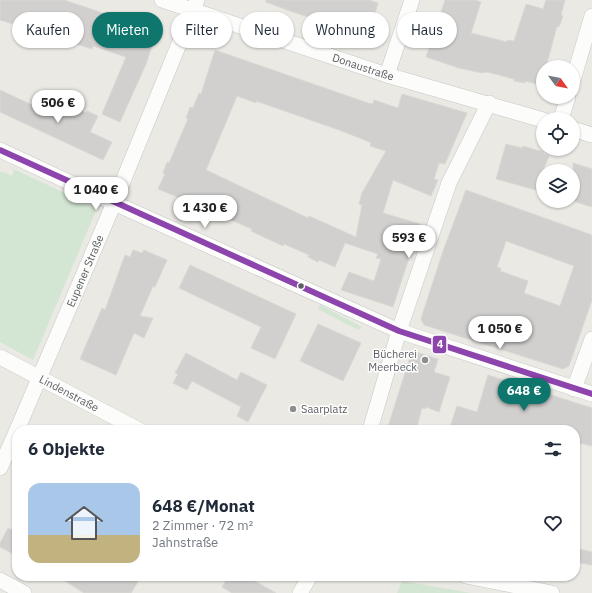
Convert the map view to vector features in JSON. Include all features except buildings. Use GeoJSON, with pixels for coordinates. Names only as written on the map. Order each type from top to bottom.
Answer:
{"type":"FeatureCollection","features":[{"type":"Feature","properties":{"kind":"street","name":"Donaustraße"},"geometry":{"type":"LineString","coordinates":[[162,0],[196,6],[387,75],[489,103],[536,118]]}},
{"type":"Feature","properties":{"kind":"street"},"geometry":{"type":"LineString","coordinates":[[387,75],[412,0]]}},
{"type":"Feature","properties":{"kind":"street","name":"Eupener Straße"},"geometry":{"type":"LineString","coordinates":[[19,425],[196,6]]}},
{"type":"Feature","properties":{"kind":"street"},"geometry":{"type":"LineString","coordinates":[[579,60],[592,16]]}},
{"type":"Feature","properties":{"kind":"street"},"geometry":{"type":"LineString","coordinates":[[371,425],[399,331],[449,183],[489,103]]}},
{"type":"Feature","properties":{"kind":"street"},"geometry":{"type":"LineString","coordinates":[[580,131],[592,134]]}},
{"type":"Feature","properties":{"kind":"street"},"geometry":{"type":"LineString","coordinates":[[1,154],[399,331],[592,394]]}},
{"type":"Feature","properties":{"kind":"street"},"geometry":{"type":"LineString","coordinates":[[574,389],[592,339]]}},
{"type":"Feature","properties":{"kind":"street","name":"Lindenstraße"},"geometry":{"type":"LineString","coordinates":[[0,357],[129,425]]}},
{"type":"Feature","properties":{"kind":"street","name":"Eupener Straße"},"geometry":{"type":"LineString","coordinates":[[0,468],[12,441]]}},
{"type":"Feature","properties":{"kind":"street"},"geometry":{"type":"LineString","coordinates":[[0,580],[24,593]]}},
{"type":"Feature","properties":{"kind":"street"},"geometry":{"type":"LineString","coordinates":[[300,593],[307,581]]}},
{"type":"Feature","properties":{"kind":"street"},"geometry":{"type":"LineString","coordinates":[[491,581],[552,593]]}},
{"type":"Feature","properties":{"kind":"green space"},"geometry":{"type":"Polygon","coordinates":[[[11,168],[97,208],[33,360],[0,342],[0,173],[1,171],[12,176],[14,170],[11,168]]]}},
{"type":"Feature","properties":{"kind":"green space"},"geometry":{"type":"Polygon","coordinates":[[[320,305],[362,327],[358,330],[318,309],[320,305]]]}},
{"type":"Feature","properties":{"kind":"green space"},"geometry":{"type":"Polygon","coordinates":[[[402,581],[471,593],[397,593],[402,581]]]}},
{"type":"Feature","properties":{"kind":"transit line","name":"4"},"geometry":{"type":"LineString","coordinates":[[0,150],[399,331],[592,394]]}},
{"type":"Feature","properties":{"kind":"place","name":"Bücherei Meerbeck"},"geometry":{"type":"Point","coordinates":[425,360]}},
{"type":"Feature","properties":{"kind":"place","name":"Saarplatz"},"geometry":{"type":"Point","coordinates":[293,409]}}]}
